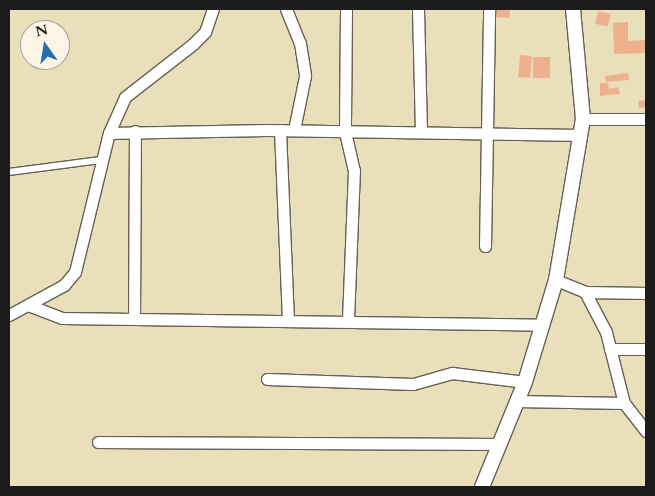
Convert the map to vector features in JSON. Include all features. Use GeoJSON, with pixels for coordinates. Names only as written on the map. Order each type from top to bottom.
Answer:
{"type":"FeatureCollection","features":[{"type":"Feature","properties":{"kind":"street"},"geometry":{"type":"LineString","coordinates":[[9,315],[64,286],[75,272],[109,133],[131,88],[193,44],[205,32],[213,9]]}},
{"type":"Feature","properties":{"kind":"street"},"geometry":{"type":"LineString","coordinates":[[286,9],[300,43],[305,76],[294,130]]}},
{"type":"Feature","properties":{"kind":"street"},"geometry":{"type":"LineString","coordinates":[[346,9],[345,132],[354,170],[348,321]]}},
{"type":"Feature","properties":{"kind":"street"},"geometry":{"type":"LineString","coordinates":[[418,9],[421,131]]}},
{"type":"Feature","properties":{"kind":"street"},"geometry":{"type":"LineString","coordinates":[[485,246],[484,132],[490,9]]}},
{"type":"Feature","properties":{"kind":"street"},"geometry":{"type":"LineString","coordinates":[[482,487],[525,382],[556,280],[583,119],[573,9]]}},
{"type":"Feature","properties":{"kind":"street"},"geometry":{"type":"LineString","coordinates":[[583,119],[646,119]]}},
{"type":"Feature","properties":{"kind":"street"},"geometry":{"type":"LineString","coordinates":[[280,130],[288,320]]}},
{"type":"Feature","properties":{"kind":"street"},"geometry":{"type":"LineString","coordinates":[[109,133],[135,131],[294,130],[581,135]]}},
{"type":"Feature","properties":{"kind":"street"},"geometry":{"type":"LineString","coordinates":[[134,319],[135,131]]}},
{"type":"Feature","properties":{"kind":"street"},"geometry":{"type":"LineString","coordinates":[[556,280],[585,292],[646,293]]}},
{"type":"Feature","properties":{"kind":"street"},"geometry":{"type":"LineString","coordinates":[[585,292],[610,349],[624,403],[646,431]]}},
{"type":"Feature","properties":{"kind":"street"},"geometry":{"type":"LineString","coordinates":[[28,305],[62,318],[541,325]]}},
{"type":"Feature","properties":{"kind":"street"},"geometry":{"type":"LineString","coordinates":[[610,349],[646,350]]}},
{"type":"Feature","properties":{"kind":"street"},"geometry":{"type":"LineString","coordinates":[[267,379],[412,384],[452,373],[525,382]]}},
{"type":"Feature","properties":{"kind":"street"},"geometry":{"type":"LineString","coordinates":[[516,401],[624,403]]}},
{"type":"Feature","properties":{"kind":"street"},"geometry":{"type":"LineString","coordinates":[[98,442],[498,444]]}},
{"type":"Feature","properties":{"kind":"lane"},"geometry":{"type":"LineString","coordinates":[[9,172],[102,160]]}},
{"type":"Feature","properties":{"kind":"building"},"geometry":{"type":"Polygon","coordinates":[[[496,9],[510,10],[509,18],[495,17],[496,9]]]}},
{"type":"Feature","properties":{"kind":"building"},"geometry":{"type":"Polygon","coordinates":[[[598,11],[611,14],[608,27],[595,24],[598,11]]]}},
{"type":"Feature","properties":{"kind":"building"},"geometry":{"type":"Polygon","coordinates":[[[628,22],[628,41],[646,40],[646,53],[614,54],[613,23],[628,22]]]}},
{"type":"Feature","properties":{"kind":"building"},"geometry":{"type":"Polygon","coordinates":[[[520,55],[532,56],[530,78],[518,77],[520,55]]]}},
{"type":"Feature","properties":{"kind":"building"},"geometry":{"type":"Polygon","coordinates":[[[533,57],[550,57],[550,78],[533,78],[533,57]]]}},
{"type":"Feature","properties":{"kind":"building"},"geometry":{"type":"Polygon","coordinates":[[[628,73],[629,80],[606,82],[605,76],[628,73]]]}},
{"type":"Feature","properties":{"kind":"building"},"geometry":{"type":"Polygon","coordinates":[[[600,83],[608,83],[609,89],[618,87],[620,94],[600,96],[600,83]]]}},
{"type":"Feature","properties":{"kind":"building"},"geometry":{"type":"Polygon","coordinates":[[[646,100],[646,107],[639,108],[638,101],[646,100]]]}}]}
